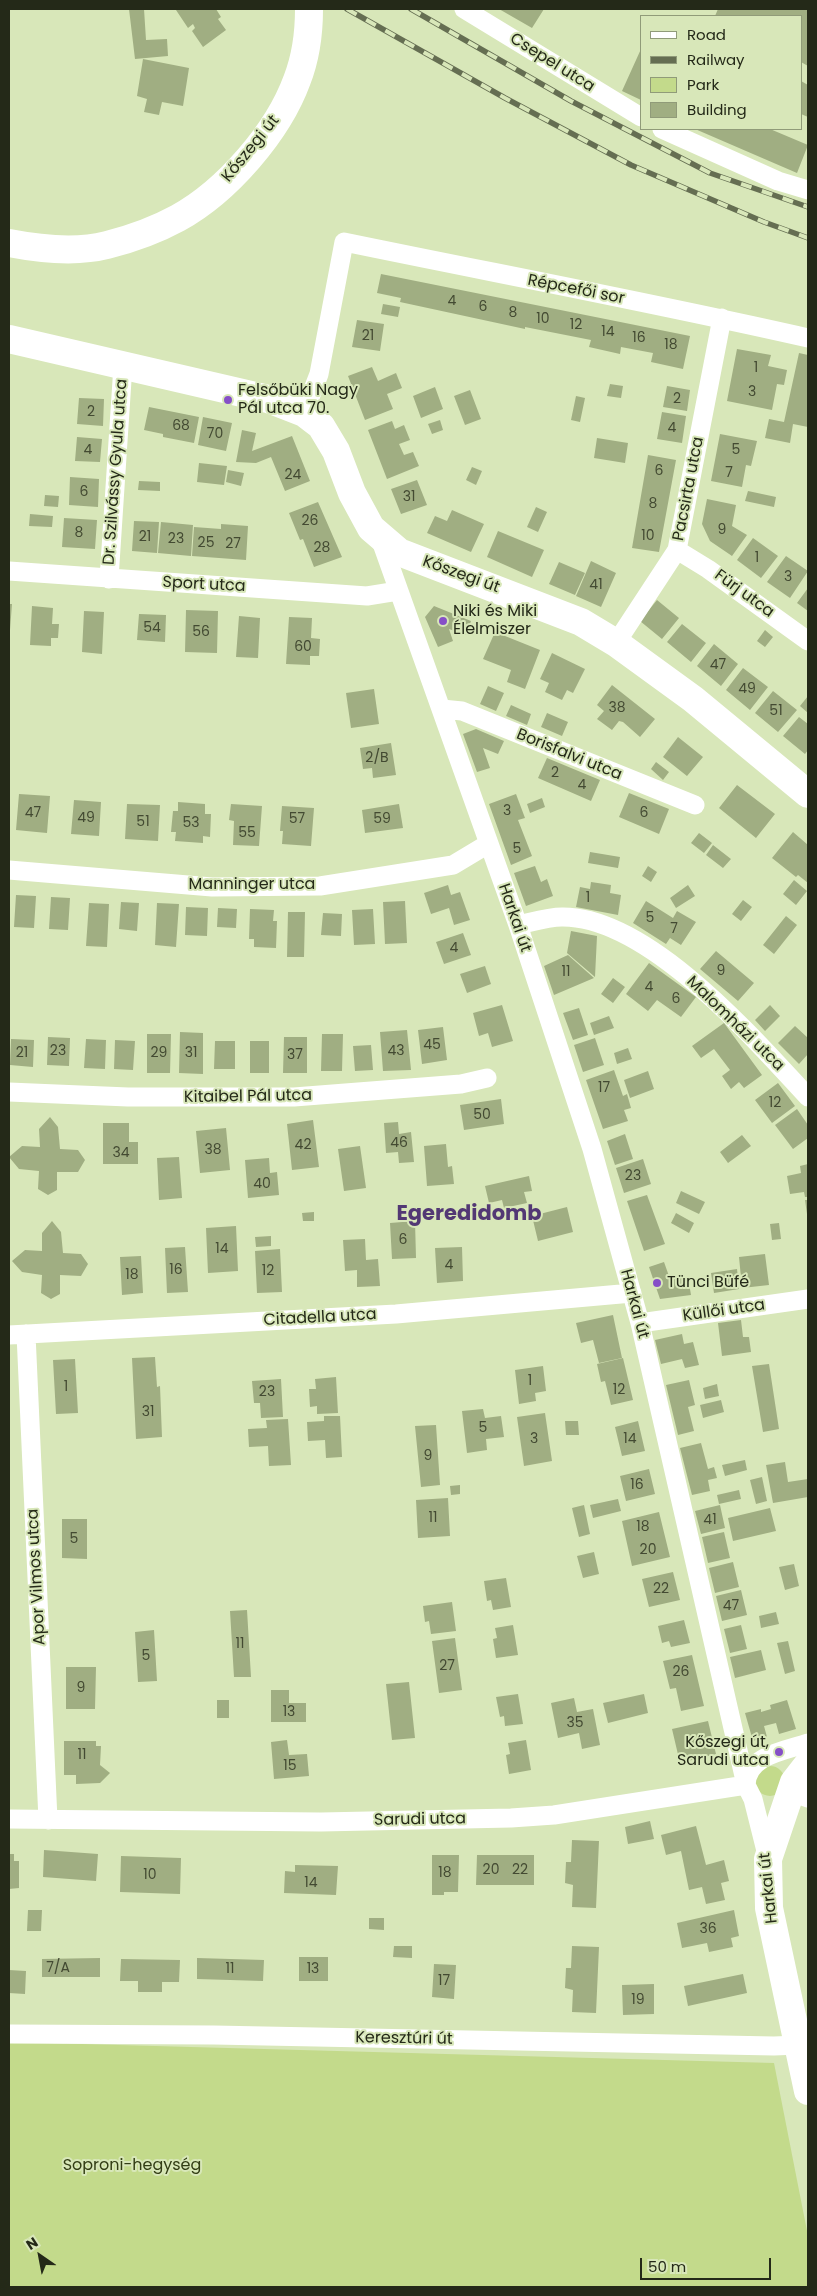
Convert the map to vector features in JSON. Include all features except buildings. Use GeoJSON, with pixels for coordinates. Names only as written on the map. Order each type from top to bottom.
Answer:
{"type":"FeatureCollection","features":[{"type":"Feature","properties":{"kind":"main road","name":"Kőszegi út"},"geometry":{"type":"LineString","coordinates":[[9,243],[31,247],[73,249],[105,246],[146,233],[178,218],[210,196],[236,172],[262,141],[297,81],[305,55],[308,9]]}},
{"type":"Feature","properties":{"kind":"main road","name":"Kőszegi út"},"geometry":{"type":"LineString","coordinates":[[9,339],[268,399],[304,413],[321,426],[336,451],[352,494],[364,517],[380,538],[399,552],[418,560],[496,588],[581,622],[616,643],[693,699],[808,794]]}},
{"type":"Feature","properties":{"kind":"main road"},"geometry":{"type":"LineString","coordinates":[[768,1860],[798,1787]]}},
{"type":"Feature","properties":{"kind":"main road","name":"Harkai út"},"geometry":{"type":"LineString","coordinates":[[768,1860],[769,1908],[808,2092]]}},
{"type":"Feature","properties":{"kind":"street","name":"Csepel utca"},"geometry":{"type":"LineString","coordinates":[[464,9],[640,116]]}},
{"type":"Feature","properties":{"kind":"street"},"geometry":{"type":"LineString","coordinates":[[664,130],[778,181],[808,190]]}},
{"type":"Feature","properties":{"kind":"street","name":"Répcefői sor"},"geometry":{"type":"LineString","coordinates":[[304,413],[319,374],[344,242],[614,298],[722,318],[808,338]]}},
{"type":"Feature","properties":{"kind":"street","name":"Pacsirta utca"},"geometry":{"type":"LineString","coordinates":[[616,643],[677,550],[722,318]]}},
{"type":"Feature","properties":{"kind":"street","name":"Dr. Szilvássy Gyula utca"},"geometry":{"type":"LineString","coordinates":[[109,579],[123,365]]}},
{"type":"Feature","properties":{"kind":"street","name":"Harkai út"},"geometry":{"type":"LineString","coordinates":[[380,538],[518,925],[592,1149],[640,1323],[749,1792],[768,1860]]}},
{"type":"Feature","properties":{"kind":"street","name":"Fürj utca"},"geometry":{"type":"LineString","coordinates":[[677,550],[708,569],[808,641]]}},
{"type":"Feature","properties":{"kind":"street","name":"Sport utca"},"geometry":{"type":"LineString","coordinates":[[9,571],[367,596],[398,591]]}},
{"type":"Feature","properties":{"kind":"street","name":"Borisfalvi utca"},"geometry":{"type":"LineString","coordinates":[[442,709],[462,711],[695,805]]}},
{"type":"Feature","properties":{"kind":"street","name":"Manninger utca"},"geometry":{"type":"LineString","coordinates":[[9,870],[212,887],[320,886],[453,865],[488,844]]}},
{"type":"Feature","properties":{"kind":"street","name":"Malomházi utca"},"geometry":{"type":"LineString","coordinates":[[518,925],[563,917],[600,923],[636,941],[679,969],[731,1014],[808,1097]]}},
{"type":"Feature","properties":{"kind":"street","name":"Kitaibel Pál utca"},"geometry":{"type":"LineString","coordinates":[[9,1092],[128,1097],[294,1097],[461,1084],[487,1078]]}},
{"type":"Feature","properties":{"kind":"street","name":"Citadella utca"},"geometry":{"type":"LineString","coordinates":[[17,1334],[396,1314],[632,1293]]}},
{"type":"Feature","properties":{"kind":"street","name":"Küllői utca"},"geometry":{"type":"LineString","coordinates":[[640,1323],[808,1299]]}},
{"type":"Feature","properties":{"kind":"street","name":"Apor Vilmos utca"},"geometry":{"type":"LineString","coordinates":[[17,1334],[48,1820]]}},
{"type":"Feature","properties":{"kind":"street"},"geometry":{"type":"LineString","coordinates":[[769,1757],[777,1758],[790,1767],[798,1787],[775,1806],[759,1804],[749,1792],[749,1770],[754,1763],[769,1757],[808,1743]]}},
{"type":"Feature","properties":{"kind":"street","name":"Sarudi utca"},"geometry":{"type":"LineString","coordinates":[[9,1819],[320,1822],[511,1818],[749,1792]]}},
{"type":"Feature","properties":{"kind":"street","name":"Keresztúri út"},"geometry":{"type":"LineString","coordinates":[[9,2034],[214,2035],[764,2046],[798,2045]]}},
{"type":"Feature","properties":{"kind":"green space"},"geometry":{"type":"Polygon","coordinates":[[[770,1766],[776,1767],[784,1775],[784,1787],[776,1795],[770,1796],[764,1795],[756,1787],[755,1781],[756,1775],[764,1767],[770,1766]]]}},
{"type":"Feature","properties":{"kind":"green space","name":"Soproni-hegység"},"geometry":{"type":"Polygon","coordinates":[[[9,2042],[774,2063],[808,2236],[808,2287],[9,2287],[9,2042]]]}},
{"type":"Feature","properties":{"kind":"railway"},"geometry":{"type":"LineString","coordinates":[[347,9],[505,98],[631,165],[764,222],[808,238]]}},
{"type":"Feature","properties":{"kind":"railway"},"geometry":{"type":"LineString","coordinates":[[411,9],[571,101],[710,173],[808,207]]}},
{"type":"Feature","properties":{"kind":"place","name":"Felsőbüki Nagy Pál utca 70."},"geometry":{"type":"Point","coordinates":[228,400]}},
{"type":"Feature","properties":{"kind":"place","name":"Niki és Miki Élelmiszer"},"geometry":{"type":"Point","coordinates":[443,621]}},
{"type":"Feature","properties":{"kind":"place","name":"Tünci Büfé"},"geometry":{"type":"Point","coordinates":[657,1283]}},
{"type":"Feature","properties":{"kind":"place","name":"Kőszegi út, Sarudi utca"},"geometry":{"type":"Point","coordinates":[779,1752]}},
{"type":"Feature","properties":{"kind":"district","name":"Egeredidomb"},"geometry":{"type":"Point","coordinates":[469,1215]}}]}
